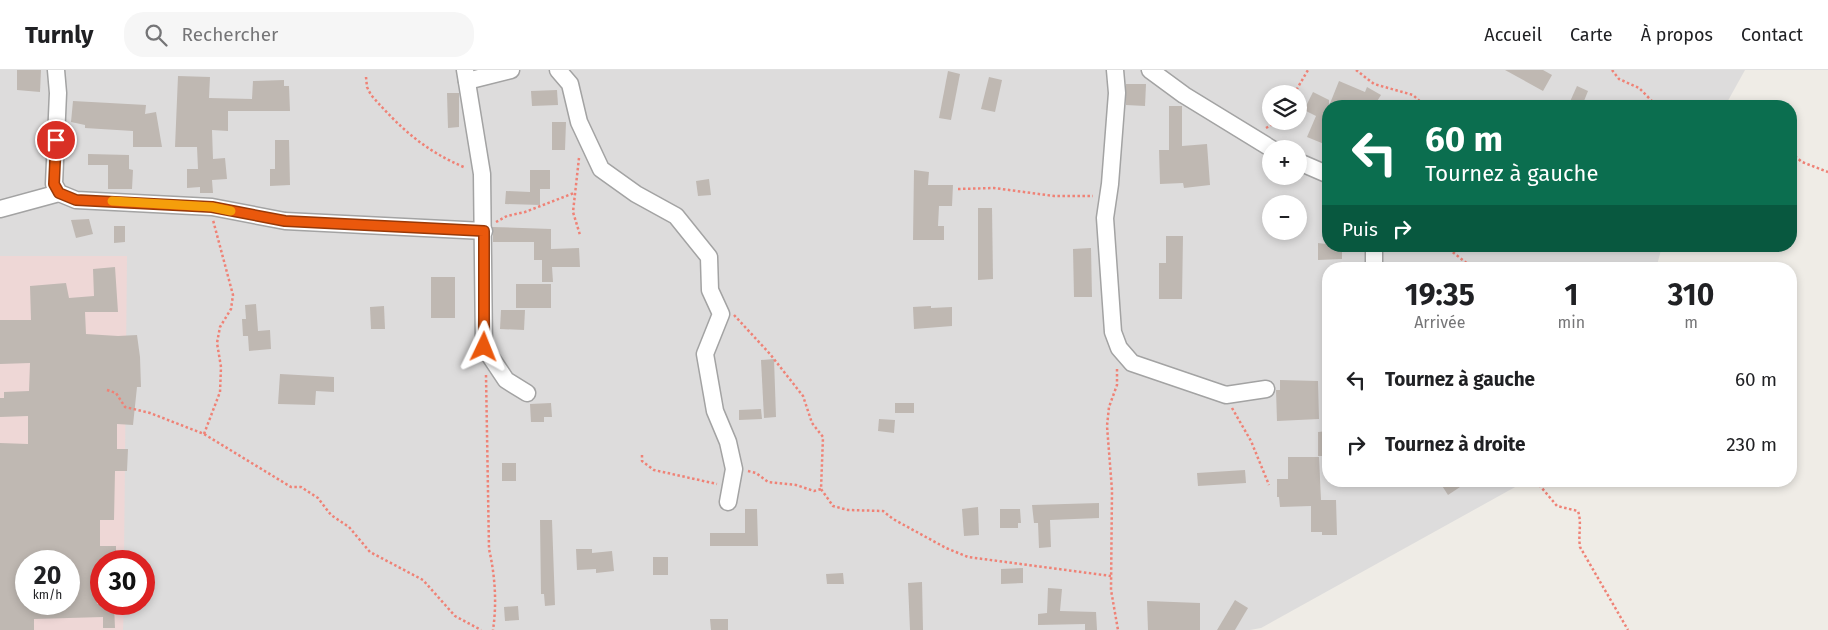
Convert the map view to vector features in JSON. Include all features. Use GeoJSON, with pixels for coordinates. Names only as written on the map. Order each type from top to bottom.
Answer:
{"type":"FeatureCollection","features":[{"type":"Feature","properties":{"kind":"street"},"geometry":{"type":"LineString","coordinates":[[56,70],[58,93],[54,184],[59,193]]}},
{"type":"Feature","properties":{"kind":"street"},"geometry":{"type":"LineString","coordinates":[[511,70],[466,76],[482,174],[484,347],[506,380],[527,393]]}},
{"type":"Feature","properties":{"kind":"street"},"geometry":{"type":"LineString","coordinates":[[558,70],[570,84],[579,122],[601,169],[636,194],[676,216],[709,257],[710,290],[720,314],[705,354],[715,411],[728,442],[734,469],[729,495]]}},
{"type":"Feature","properties":{"kind":"street"},"geometry":{"type":"LineString","coordinates":[[1115,70],[1117,93],[1110,184],[1105,218],[1113,332],[1119,348],[1132,363],[1226,396],[1266,389]]}},
{"type":"Feature","properties":{"kind":"street"},"geometry":{"type":"LineString","coordinates":[[1150,70],[1184,95],[1262,143]]}},
{"type":"Feature","properties":{"kind":"street"},"geometry":{"type":"LineString","coordinates":[[1307,166],[1322,173]]}},
{"type":"Feature","properties":{"kind":"street"},"geometry":{"type":"LineString","coordinates":[[0,209],[59,193],[76,200],[212,207],[285,221],[484,231]]}},
{"type":"Feature","properties":{"kind":"path"},"geometry":{"type":"LineString","coordinates":[[1299,85],[1308,70]]}},
{"type":"Feature","properties":{"kind":"path"},"geometry":{"type":"LineString","coordinates":[[1356,70],[1374,84],[1413,95],[1418,100]]}},
{"type":"Feature","properties":{"kind":"path"},"geometry":{"type":"LineString","coordinates":[[1612,70],[1619,79],[1639,88],[1651,100]]}},
{"type":"Feature","properties":{"kind":"path"},"geometry":{"type":"LineString","coordinates":[[366,77],[367,87],[371,95],[412,138],[438,156],[482,174]]}},
{"type":"Feature","properties":{"kind":"path"},"geometry":{"type":"LineString","coordinates":[[579,157],[574,193],[574,212],[580,235]]}},
{"type":"Feature","properties":{"kind":"path"},"geometry":{"type":"LineString","coordinates":[[1797,158],[1802,162],[1828,172]]}},
{"type":"Feature","properties":{"kind":"path"},"geometry":{"type":"LineString","coordinates":[[958,189],[994,188],[1054,196],[1083,197],[1097,195],[1110,184]]}},
{"type":"Feature","properties":{"kind":"path"},"geometry":{"type":"LineString","coordinates":[[484,231],[507,216],[525,212],[574,193]]}},
{"type":"Feature","properties":{"kind":"path"},"geometry":{"type":"LineString","coordinates":[[204,434],[220,392],[221,367],[217,343],[220,328],[230,309],[233,295],[214,228],[212,207]]}},
{"type":"Feature","properties":{"kind":"path"},"geometry":{"type":"LineString","coordinates":[[1453,252],[1465,262]]}},
{"type":"Feature","properties":{"kind":"path"},"geometry":{"type":"LineString","coordinates":[[730,308],[733,315],[770,354],[803,396],[812,423],[823,437],[821,489],[832,506],[848,510],[883,511],[893,519],[938,544],[968,557],[1110,576]]}},
{"type":"Feature","properties":{"kind":"path"},"geometry":{"type":"LineString","coordinates":[[1118,630],[1110,576],[1112,490],[1107,426],[1109,407],[1117,385],[1119,348]]}},
{"type":"Feature","properties":{"kind":"path"},"geometry":{"type":"LineString","coordinates":[[486,374],[488,541],[494,569],[494,630]]}},
{"type":"Feature","properties":{"kind":"path"},"geometry":{"type":"LineString","coordinates":[[107,390],[116,393],[124,407],[150,413],[204,434],[291,487],[301,487],[318,498],[331,515],[349,527],[370,552],[423,580],[455,616],[482,630]]}},
{"type":"Feature","properties":{"kind":"path"},"geometry":{"type":"LineString","coordinates":[[1226,396],[1251,441],[1269,485]]}},
{"type":"Feature","properties":{"kind":"path"},"geometry":{"type":"LineString","coordinates":[[642,455],[642,460],[654,470],[729,495]]}},
{"type":"Feature","properties":{"kind":"path"},"geometry":{"type":"LineString","coordinates":[[734,469],[756,473],[768,482],[796,485],[814,491],[821,489]]}},
{"type":"Feature","properties":{"kind":"path"},"geometry":{"type":"LineString","coordinates":[[1541,487],[1557,506],[1578,511],[1581,522],[1578,533],[1580,546],[1628,630]]}},
{"type":"Feature","properties":{"kind":"shaded area"},"geometry":{"type":"Polygon","coordinates":[[[0,70],[1745,70],[1728,100],[1322,100],[1322,252],[1660,252],[1658,262],[1322,262],[1322,487],[1515,487],[1261,628],[1250,630],[0,630],[0,70]]]}},
{"type":"Feature","properties":{"kind":"shaded area"},"geometry":{"type":"Polygon","coordinates":[[[0,256],[127,256],[124,550],[90,550],[90,615],[124,615],[123,630],[0,630],[0,256]]]}},
{"type":"Feature","properties":{"kind":"building"},"geometry":{"type":"Polygon","coordinates":[[[17,70],[41,70],[40,92],[17,90],[17,70]]]}},
{"type":"Feature","properties":{"kind":"building"},"geometry":{"type":"Polygon","coordinates":[[[1505,70],[1543,70],[1552,75],[1543,91],[1505,70]]]}},
{"type":"Feature","properties":{"kind":"building"},"geometry":{"type":"Polygon","coordinates":[[[948,71],[960,74],[951,120],[939,118],[948,71]]]}},
{"type":"Feature","properties":{"kind":"building"},"geometry":{"type":"Polygon","coordinates":[[[178,76],[210,77],[209,98],[252,99],[253,81],[284,80],[284,86],[289,86],[290,111],[228,111],[228,131],[212,130],[213,159],[225,158],[227,179],[212,180],[213,193],[200,193],[200,187],[187,188],[187,169],[198,169],[197,147],[175,147],[178,76]]]}},
{"type":"Feature","properties":{"kind":"building"},"geometry":{"type":"Polygon","coordinates":[[[989,77],[1002,80],[995,112],[981,109],[989,77]]]}},
{"type":"Feature","properties":{"kind":"building"},"geometry":{"type":"Polygon","coordinates":[[[1339,81],[1365,92],[1367,87],[1381,95],[1378,100],[1331,100],[1339,81]]]}},
{"type":"Feature","properties":{"kind":"building"},"geometry":{"type":"Polygon","coordinates":[[[1126,84],[1146,84],[1145,106],[1126,105],[1126,84]]]}},
{"type":"Feature","properties":{"kind":"building"},"geometry":{"type":"Polygon","coordinates":[[[1577,86],[1588,91],[1584,100],[1571,100],[1577,86]]]}},
{"type":"Feature","properties":{"kind":"building"},"geometry":{"type":"Polygon","coordinates":[[[557,90],[558,105],[532,106],[531,91],[557,90]]]}},
{"type":"Feature","properties":{"kind":"building"},"geometry":{"type":"Polygon","coordinates":[[[1313,92],[1329,100],[1322,100],[1322,143],[1307,137],[1316,116],[1307,112],[1307,104],[1313,92]]]}},
{"type":"Feature","properties":{"kind":"building"},"geometry":{"type":"Polygon","coordinates":[[[447,93],[459,93],[459,127],[448,128],[447,93]]]}},
{"type":"Feature","properties":{"kind":"building"},"geometry":{"type":"Polygon","coordinates":[[[73,101],[146,105],[145,114],[156,112],[162,147],[133,147],[133,131],[85,128],[85,125],[71,122],[73,101]]]}},
{"type":"Feature","properties":{"kind":"building"},"geometry":{"type":"Polygon","coordinates":[[[1169,106],[1182,106],[1182,146],[1207,144],[1210,185],[1184,188],[1183,183],[1160,184],[1159,150],[1169,150],[1169,106]]]}},
{"type":"Feature","properties":{"kind":"building"},"geometry":{"type":"Polygon","coordinates":[[[552,122],[566,122],[565,150],[552,150],[552,122]]]}},
{"type":"Feature","properties":{"kind":"building"},"geometry":{"type":"Polygon","coordinates":[[[275,140],[289,140],[290,185],[270,186],[270,169],[275,169],[275,140]]]}},
{"type":"Feature","properties":{"kind":"building"},"geometry":{"type":"Polygon","coordinates":[[[88,154],[129,155],[129,169],[133,170],[132,189],[108,189],[108,165],[88,165],[88,154]]]}},
{"type":"Feature","properties":{"kind":"building"},"geometry":{"type":"Polygon","coordinates":[[[530,170],[550,170],[550,189],[540,189],[540,205],[505,204],[506,191],[530,192],[530,170]]]}},
{"type":"Feature","properties":{"kind":"building"},"geometry":{"type":"Polygon","coordinates":[[[914,170],[929,172],[928,185],[953,185],[952,206],[939,206],[938,226],[944,226],[944,240],[913,240],[914,170]]]}},
{"type":"Feature","properties":{"kind":"building"},"geometry":{"type":"Polygon","coordinates":[[[709,179],[711,195],[698,196],[696,181],[709,179]]]}},
{"type":"Feature","properties":{"kind":"building"},"geometry":{"type":"Polygon","coordinates":[[[978,208],[992,208],[993,279],[978,280],[978,208]]]}},
{"type":"Feature","properties":{"kind":"building"},"geometry":{"type":"Polygon","coordinates":[[[89,219],[93,234],[76,238],[71,220],[89,219]]]}},
{"type":"Feature","properties":{"kind":"building"},"geometry":{"type":"Polygon","coordinates":[[[114,226],[125,226],[125,242],[114,243],[114,226]]]}},
{"type":"Feature","properties":{"kind":"building"},"geometry":{"type":"Polygon","coordinates":[[[493,227],[551,229],[551,249],[579,248],[580,267],[552,267],[553,282],[542,282],[542,260],[534,260],[534,242],[493,242],[493,227]]]}},
{"type":"Feature","properties":{"kind":"building"},"geometry":{"type":"Polygon","coordinates":[[[1166,236],[1183,236],[1182,299],[1159,299],[1159,263],[1166,263],[1166,236]]]}},
{"type":"Feature","properties":{"kind":"building"},"geometry":{"type":"Polygon","coordinates":[[[1318,243],[1322,244],[1322,252],[1342,252],[1342,259],[1318,260],[1318,243]]]}},
{"type":"Feature","properties":{"kind":"building"},"geometry":{"type":"Polygon","coordinates":[[[1091,248],[1092,297],[1074,297],[1073,249],[1091,248]]]}},
{"type":"Feature","properties":{"kind":"building"},"geometry":{"type":"Polygon","coordinates":[[[115,267],[118,312],[85,312],[86,334],[137,335],[140,357],[141,387],[137,387],[133,425],[117,424],[117,449],[128,449],[127,471],[115,471],[114,520],[100,520],[100,546],[116,546],[116,550],[90,550],[90,615],[114,615],[115,628],[103,628],[103,617],[34,619],[34,630],[0,630],[0,443],[28,444],[28,416],[0,417],[0,398],[4,398],[4,392],[29,391],[30,363],[0,364],[0,320],[31,320],[30,286],[66,283],[69,298],[94,296],[93,269],[115,267]]]}},
{"type":"Feature","properties":{"kind":"building"},"geometry":{"type":"Polygon","coordinates":[[[431,277],[455,277],[455,318],[431,318],[431,277]]]}},
{"type":"Feature","properties":{"kind":"building"},"geometry":{"type":"Polygon","coordinates":[[[516,284],[551,284],[551,308],[516,308],[516,284]]]}},
{"type":"Feature","properties":{"kind":"building"},"geometry":{"type":"Polygon","coordinates":[[[256,304],[258,331],[270,330],[271,349],[249,351],[248,336],[243,336],[242,319],[246,319],[245,305],[256,304]]]}},
{"type":"Feature","properties":{"kind":"building"},"geometry":{"type":"Polygon","coordinates":[[[384,306],[385,329],[371,329],[370,307],[384,306]]]}},
{"type":"Feature","properties":{"kind":"building"},"geometry":{"type":"Polygon","coordinates":[[[931,306],[931,308],[952,307],[952,326],[914,329],[913,307],[931,306]]]}},
{"type":"Feature","properties":{"kind":"building"},"geometry":{"type":"Polygon","coordinates":[[[501,310],[525,310],[524,330],[500,329],[501,310]]]}},
{"type":"Feature","properties":{"kind":"building"},"geometry":{"type":"Polygon","coordinates":[[[774,359],[776,417],[764,418],[761,360],[774,359]]]}},
{"type":"Feature","properties":{"kind":"building"},"geometry":{"type":"Polygon","coordinates":[[[280,374],[334,377],[334,392],[316,391],[315,405],[278,404],[280,374]]]}},
{"type":"Feature","properties":{"kind":"building"},"geometry":{"type":"Polygon","coordinates":[[[1280,380],[1318,381],[1319,419],[1277,421],[1276,390],[1280,390],[1280,380]]]}},
{"type":"Feature","properties":{"kind":"building"},"geometry":{"type":"Polygon","coordinates":[[[551,403],[552,417],[544,417],[544,422],[531,422],[530,404],[551,403]]]}},
{"type":"Feature","properties":{"kind":"building"},"geometry":{"type":"Polygon","coordinates":[[[895,403],[914,403],[914,413],[895,413],[895,403]]]}},
{"type":"Feature","properties":{"kind":"building"},"geometry":{"type":"Polygon","coordinates":[[[761,409],[762,419],[739,420],[739,410],[761,409]]]}},
{"type":"Feature","properties":{"kind":"building"},"geometry":{"type":"Polygon","coordinates":[[[879,419],[895,420],[894,433],[878,431],[879,419]]]}},
{"type":"Feature","properties":{"kind":"building"},"geometry":{"type":"Polygon","coordinates":[[[1318,432],[1322,432],[1322,456],[1318,456],[1318,432]]]}},
{"type":"Feature","properties":{"kind":"building"},"geometry":{"type":"Polygon","coordinates":[[[1288,457],[1319,457],[1321,500],[1336,500],[1337,535],[1322,535],[1322,532],[1311,532],[1311,506],[1280,507],[1279,497],[1277,497],[1277,479],[1288,479],[1288,457]]]}},
{"type":"Feature","properties":{"kind":"building"},"geometry":{"type":"Polygon","coordinates":[[[502,463],[516,463],[516,481],[502,481],[502,463]]]}},
{"type":"Feature","properties":{"kind":"building"},"geometry":{"type":"Polygon","coordinates":[[[1245,470],[1246,483],[1198,486],[1197,473],[1245,470]]]}},
{"type":"Feature","properties":{"kind":"building"},"geometry":{"type":"Polygon","coordinates":[[[1443,487],[1460,487],[1448,495],[1443,487]]]}},
{"type":"Feature","properties":{"kind":"building"},"geometry":{"type":"Polygon","coordinates":[[[1099,503],[1099,518],[1050,520],[1051,547],[1039,548],[1038,523],[1034,523],[1032,505],[1099,503]]]}},
{"type":"Feature","properties":{"kind":"building"},"geometry":{"type":"Polygon","coordinates":[[[978,507],[979,535],[964,536],[962,509],[978,507]]]}},
{"type":"Feature","properties":{"kind":"building"},"geometry":{"type":"Polygon","coordinates":[[[745,509],[757,509],[758,546],[710,546],[710,533],[745,533],[745,509]]]}},
{"type":"Feature","properties":{"kind":"building"},"geometry":{"type":"Polygon","coordinates":[[[1000,509],[1020,509],[1021,523],[1018,523],[1018,528],[1000,528],[1000,509]]]}},
{"type":"Feature","properties":{"kind":"building"},"geometry":{"type":"Polygon","coordinates":[[[540,520],[552,520],[555,605],[545,606],[544,594],[541,594],[540,520]]]}},
{"type":"Feature","properties":{"kind":"building"},"geometry":{"type":"Polygon","coordinates":[[[576,549],[592,549],[592,553],[612,551],[614,571],[596,573],[596,569],[577,570],[576,549]]]}},
{"type":"Feature","properties":{"kind":"building"},"geometry":{"type":"Polygon","coordinates":[[[653,557],[668,557],[668,575],[653,575],[653,557]]]}},
{"type":"Feature","properties":{"kind":"building"},"geometry":{"type":"Polygon","coordinates":[[[1023,568],[1023,583],[1001,584],[1001,569],[1023,568]]]}},
{"type":"Feature","properties":{"kind":"building"},"geometry":{"type":"Polygon","coordinates":[[[843,573],[844,584],[827,584],[826,574],[843,573]]]}},
{"type":"Feature","properties":{"kind":"building"},"geometry":{"type":"Polygon","coordinates":[[[922,582],[923,630],[910,630],[908,583],[922,582]]]}},
{"type":"Feature","properties":{"kind":"building"},"geometry":{"type":"Polygon","coordinates":[[[1048,588],[1062,589],[1060,611],[1096,612],[1097,630],[1085,630],[1085,624],[1038,625],[1038,614],[1047,613],[1048,588]]]}},
{"type":"Feature","properties":{"kind":"building"},"geometry":{"type":"Polygon","coordinates":[[[1235,600],[1248,608],[1235,630],[1217,630],[1235,600]]]}},
{"type":"Feature","properties":{"kind":"building"},"geometry":{"type":"Polygon","coordinates":[[[1147,601],[1200,603],[1200,630],[1148,630],[1147,601]]]}},
{"type":"Feature","properties":{"kind":"building"},"geometry":{"type":"Polygon","coordinates":[[[518,606],[519,620],[505,621],[504,607],[518,606]]]}},
{"type":"Feature","properties":{"kind":"building"},"geometry":{"type":"Polygon","coordinates":[[[710,619],[728,619],[728,630],[711,630],[710,619]]]}},
{"type":"Feature","properties":{"kind":"slow traffic"},"geometry":{"type":"LineString","coordinates":[[112,201],[212,207],[231,211]]}},
{"type":"Feature","properties":{"kind":"route"},"geometry":{"type":"LineString","coordinates":[[56,140],[54,184],[59,193],[76,200],[212,207],[285,221],[484,231],[486,307],[484,347]]}}]}
